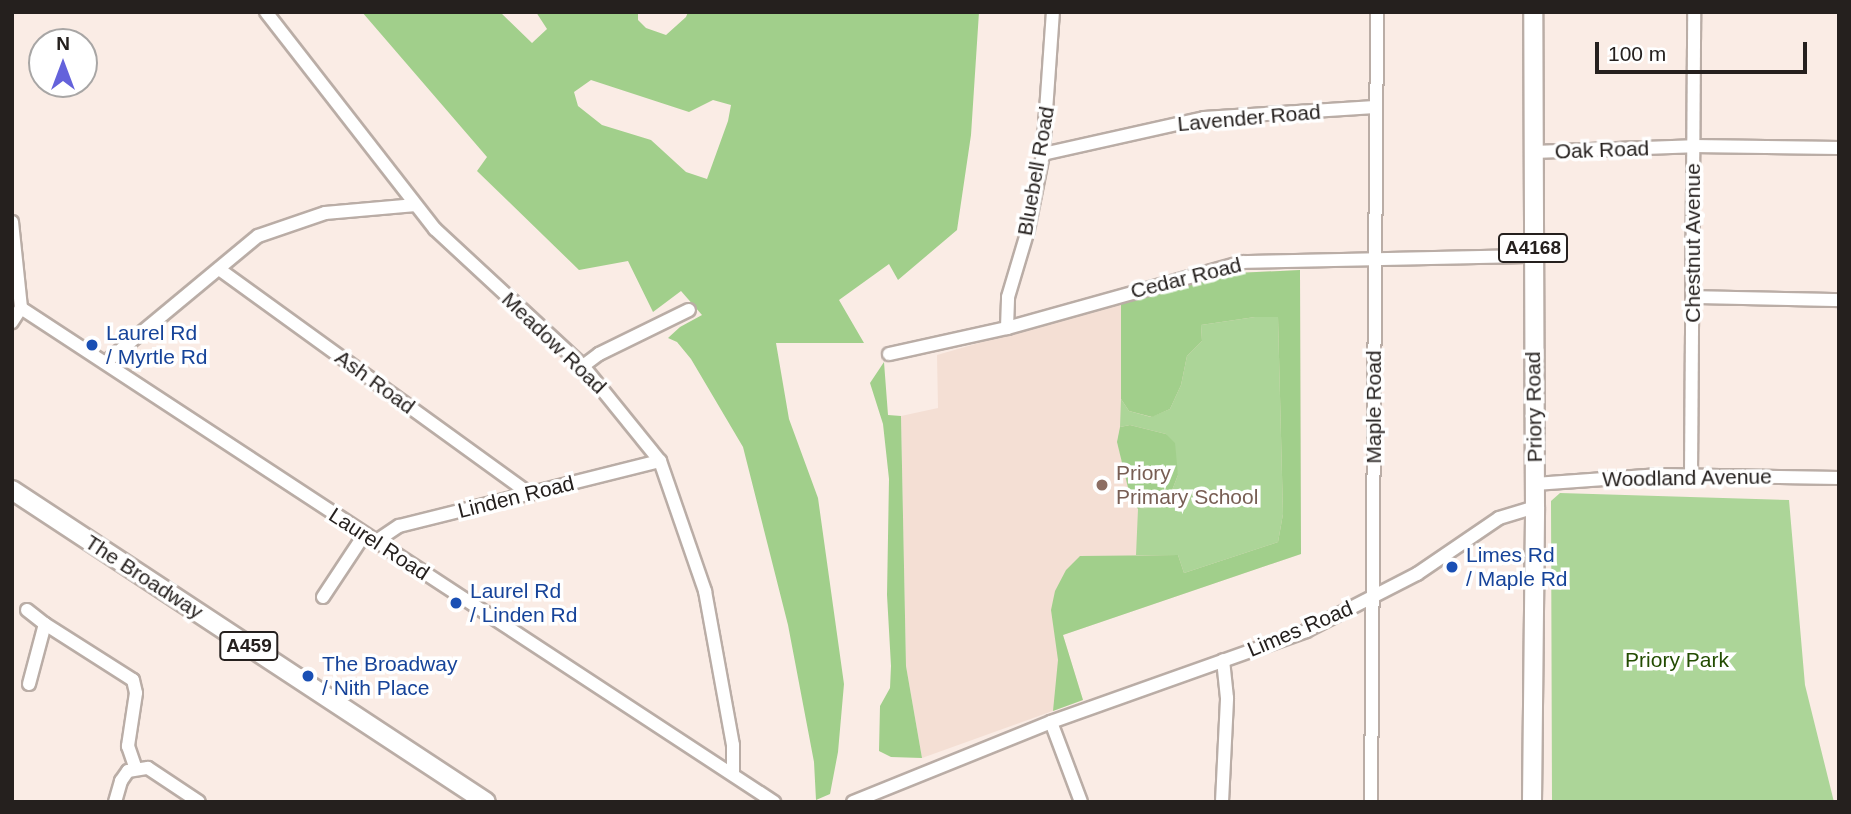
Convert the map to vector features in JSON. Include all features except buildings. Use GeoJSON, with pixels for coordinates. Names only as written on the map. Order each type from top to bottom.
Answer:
{"type":"FeatureCollection","features":[{"type":"Feature","properties":{"kind":"main road","name":"Priory Road"},"geometry":{"type":"LineString","coordinates":[[1532,802],[1535,507],[1533,12]]}},
{"type":"Feature","properties":{"kind":"main road","name":"The Broadway"},"geometry":{"type":"LineString","coordinates":[[12,491],[486,802]]}},
{"type":"Feature","properties":{"kind":"street","name":"Meadow Road"},"geometry":{"type":"LineString","coordinates":[[267,12],[435,229],[583,366],[660,461],[705,591],[731,733],[733,773]]}},
{"type":"Feature","properties":{"kind":"street","name":"Bluebell Road"},"geometry":{"type":"LineString","coordinates":[[1007,328],[1008,297],[1028,230],[1043,154],[1053,12]]}},
{"type":"Feature","properties":{"kind":"street","name":"Maple Road"},"geometry":{"type":"LineString","coordinates":[[1371,802],[1377,12]]}},
{"type":"Feature","properties":{"kind":"street","name":"Chestnut Avenue"},"geometry":{"type":"LineString","coordinates":[[1690,474],[1694,12]]}},
{"type":"Feature","properties":{"kind":"street","name":"Lavender Road"},"geometry":{"type":"LineString","coordinates":[[1043,154],[1204,118],[1375,107]]}},
{"type":"Feature","properties":{"kind":"street","name":"Oak Road"},"geometry":{"type":"LineString","coordinates":[[1533,152],[1693,146],[1839,148]]}},
{"type":"Feature","properties":{"kind":"street"},"geometry":{"type":"LineString","coordinates":[[106,362],[258,236],[325,213],[416,205]]}},
{"type":"Feature","properties":{"kind":"street"},"geometry":{"type":"LineString","coordinates":[[12,222],[21,308],[12,322]]}},
{"type":"Feature","properties":{"kind":"street","name":"Cedar Road"},"geometry":{"type":"LineString","coordinates":[[889,354],[1007,328],[1243,262],[1376,257],[1533,256]]}},
{"type":"Feature","properties":{"kind":"street","name":"Ash Road"},"geometry":{"type":"LineString","coordinates":[[219,269],[530,494]]}},
{"type":"Feature","properties":{"kind":"street"},"geometry":{"type":"LineString","coordinates":[[1693,297],[1839,300]]}},
{"type":"Feature","properties":{"kind":"street","name":"Laurel Road"},"geometry":{"type":"LineString","coordinates":[[21,308],[774,802]]}},
{"type":"Feature","properties":{"kind":"street"},"geometry":{"type":"LineString","coordinates":[[583,366],[599,354],[689,310]]}},
{"type":"Feature","properties":{"kind":"street","name":"Linden Road"},"geometry":{"type":"LineString","coordinates":[[370,538],[399,526],[660,461]]}},
{"type":"Feature","properties":{"kind":"street","name":"Woodland Avenue"},"geometry":{"type":"LineString","coordinates":[[1535,484],[1690,474],[1839,478]]}},
{"type":"Feature","properties":{"kind":"street","name":"Limes Road"},"geometry":{"type":"LineString","coordinates":[[853,802],[1051,722],[1306,631],[1417,574],[1499,518],[1535,507]]}},
{"type":"Feature","properties":{"kind":"street"},"geometry":{"type":"LineString","coordinates":[[323,597],[370,538]]}},
{"type":"Feature","properties":{"kind":"street"},"geometry":{"type":"LineString","coordinates":[[27,610],[133,680],[136,693],[128,746],[136,769]]}},
{"type":"Feature","properties":{"kind":"street"},"geometry":{"type":"LineString","coordinates":[[29,684],[45,624]]}},
{"type":"Feature","properties":{"kind":"street"},"geometry":{"type":"LineString","coordinates":[[1222,802],[1227,698],[1223,660]]}},
{"type":"Feature","properties":{"kind":"street"},"geometry":{"type":"LineString","coordinates":[[1051,722],[1082,802]]}},
{"type":"Feature","properties":{"kind":"street"},"geometry":{"type":"LineString","coordinates":[[116,802],[121,781],[128,771],[148,768],[199,802]]}},
{"type":"Feature","properties":{"kind":"shaded area","name":"Priory Primary School"},"geometry":{"type":"Polygon","coordinates":[[[1300,270],[1301,554],[1063,635],[1083,700],[922,758],[906,666],[901,416],[938,408],[937,355],[1187,283],[1236,273],[1300,270]]]}},
{"type":"Feature","properties":{"kind":"green space"},"geometry":{"type":"Polygon","coordinates":[[[362,12],[500,12],[532,43],[547,29],[536,12],[638,12],[638,20],[646,28],[666,35],[688,12],[979,12],[971,135],[957,230],[898,280],[889,264],[839,300],[864,343],[776,343],[789,419],[818,498],[844,684],[838,752],[830,794],[816,800],[814,762],[788,625],[743,447],[691,359],[677,342],[668,338],[680,327],[702,315],[681,291],[653,312],[628,261],[579,270],[477,171],[487,157],[362,12]],[[591,80],[574,92],[578,106],[602,125],[651,140],[686,172],[707,179],[731,105],[713,100],[689,112],[591,80]]]}},
{"type":"Feature","properties":{"kind":"green space"},"geometry":{"type":"Polygon","coordinates":[[[1300,270],[1301,554],[1063,635],[1083,700],[1053,711],[1058,660],[1051,610],[1055,591],[1066,570],[1080,556],[1178,555],[1184,573],[1278,542],[1283,514],[1278,317],[1255,317],[1201,325],[1202,341],[1187,356],[1181,385],[1170,409],[1152,417],[1129,411],[1121,399],[1121,302],[1187,283],[1236,273],[1300,270]]]}},
{"type":"Feature","properties":{"kind":"green space"},"geometry":{"type":"Polygon","coordinates":[[[1255,317],[1278,317],[1283,514],[1278,542],[1184,573],[1178,555],[1136,555],[1138,509],[1158,507],[1171,493],[1178,475],[1166,434],[1130,425],[1120,427],[1121,399],[1129,411],[1151,417],[1170,409],[1181,385],[1187,356],[1202,341],[1201,325],[1255,317]]]}},
{"type":"Feature","properties":{"kind":"green space"},"geometry":{"type":"Polygon","coordinates":[[[884,362],[888,415],[901,416],[906,666],[922,758],[891,757],[879,751],[880,706],[890,688],[891,666],[887,595],[889,479],[883,424],[870,383],[884,362]]]}},
{"type":"Feature","properties":{"kind":"green space"},"geometry":{"type":"Polygon","coordinates":[[[1130,425],[1166,434],[1175,443],[1178,475],[1171,493],[1158,507],[1138,509],[1131,500],[1117,442],[1120,427],[1130,425]]]}},
{"type":"Feature","properties":{"kind":"green space","name":"Priory Park"},"geometry":{"type":"Polygon","coordinates":[[[1560,493],[1789,500],[1805,685],[1834,802],[1552,802],[1551,501],[1560,493]]]}},
{"type":"Feature","properties":{"kind":"place","name":"Laurel Rd / Myrtle Rd"},"geometry":{"type":"Point","coordinates":[92,345]}},
{"type":"Feature","properties":{"kind":"place","name":"Priory Primary School"},"geometry":{"type":"Point","coordinates":[1102,485]}},
{"type":"Feature","properties":{"kind":"place","name":"Limes Rd / Maple Rd"},"geometry":{"type":"Point","coordinates":[1452,567]}},
{"type":"Feature","properties":{"kind":"place","name":"Laurel Rd / Linden Rd"},"geometry":{"type":"Point","coordinates":[456,603]}},
{"type":"Feature","properties":{"kind":"place","name":"The Broadway / Nith Place"},"geometry":{"type":"Point","coordinates":[308,676]}}]}
